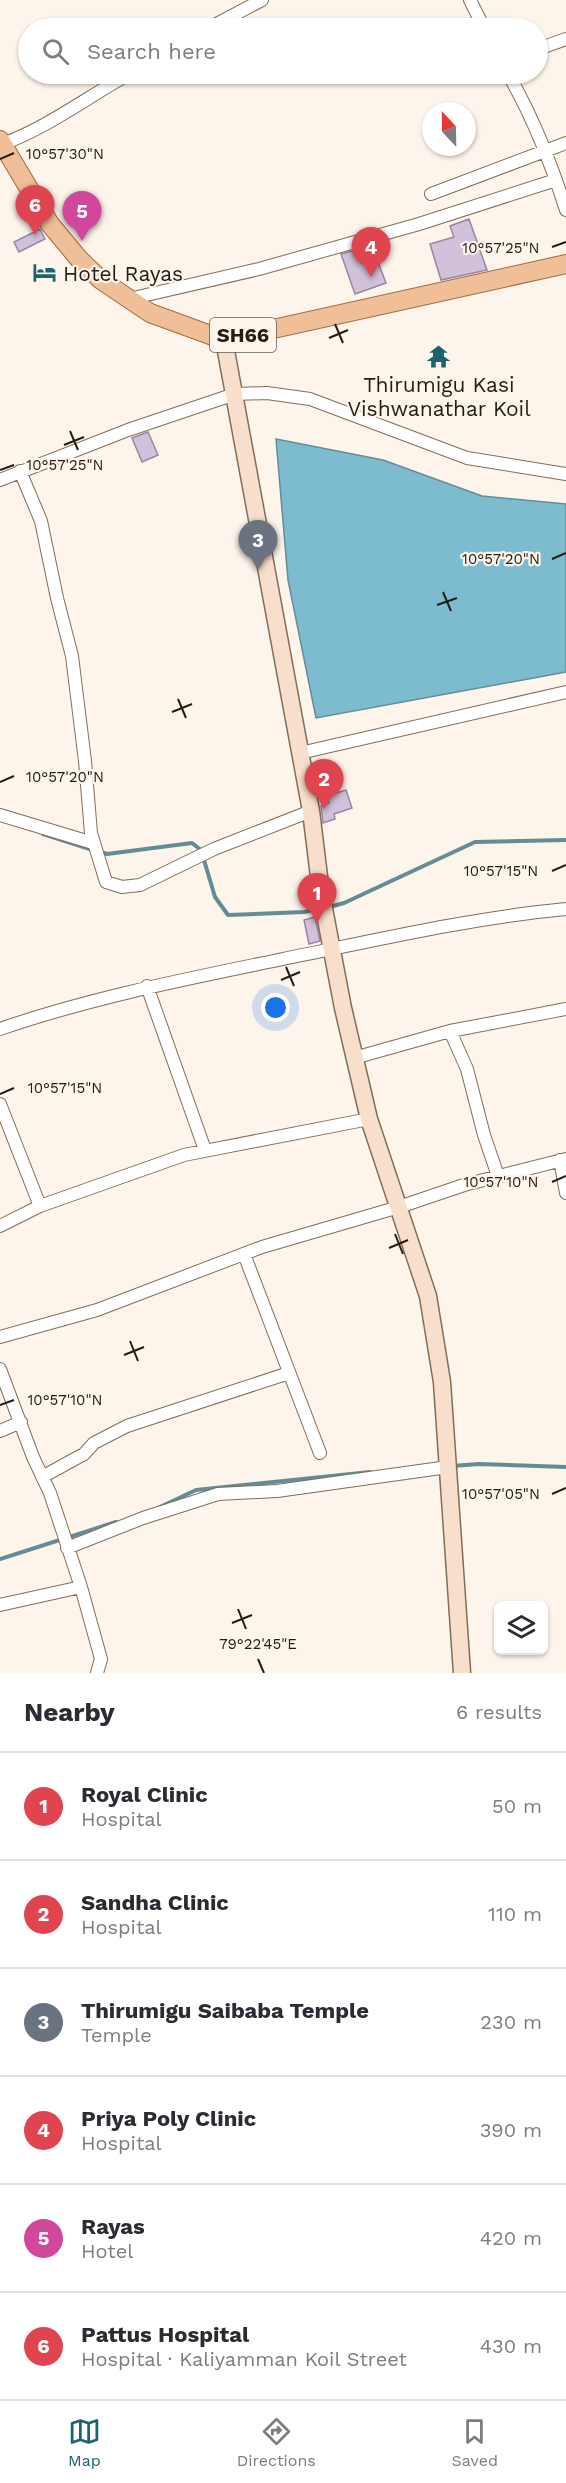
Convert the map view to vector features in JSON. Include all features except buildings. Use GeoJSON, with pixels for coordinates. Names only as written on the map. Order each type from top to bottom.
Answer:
{"type":"FeatureCollection","features":[{"type":"Feature","properties":{"kind":"main road","name":"SH66"},"geometry":{"type":"LineString","coordinates":[[0,143],[50,224],[79,259],[101,280],[150,313],[224,340],[566,264]]}},
{"type":"Feature","properties":{"kind":"street"},"geometry":{"type":"LineString","coordinates":[[228,18],[262,0]]}},
{"type":"Feature","properties":{"kind":"street"},"geometry":{"type":"LineString","coordinates":[[470,0],[479,18]]}},
{"type":"Feature","properties":{"kind":"street"},"geometry":{"type":"LineString","coordinates":[[548,46],[566,39]]}},
{"type":"Feature","properties":{"kind":"street"},"geometry":{"type":"LineString","coordinates":[[0,143],[23,136],[113,84]]}},
{"type":"Feature","properties":{"kind":"street"},"geometry":{"type":"LineString","coordinates":[[514,84],[527,107],[566,210]]}},
{"type":"Feature","properties":{"kind":"street"},"geometry":{"type":"LineString","coordinates":[[431,194],[566,143]]}},
{"type":"Feature","properties":{"kind":"street"},"geometry":{"type":"LineString","coordinates":[[129,299],[259,269],[419,224],[556,180]]}},
{"type":"Feature","properties":{"kind":"street"},"geometry":{"type":"LineString","coordinates":[[224,340],[311,811],[325,918],[354,1058],[369,1119],[428,1296],[442,1382],[462,1673]]}},
{"type":"Feature","properties":{"kind":"street"},"geometry":{"type":"LineString","coordinates":[[0,480],[235,394],[267,393],[310,399],[467,458],[566,474]]}},
{"type":"Feature","properties":{"kind":"street"},"geometry":{"type":"LineString","coordinates":[[20,471],[41,521],[72,656],[92,838],[106,882],[122,887],[140,885],[214,849],[311,811]]}},
{"type":"Feature","properties":{"kind":"street"},"geometry":{"type":"LineString","coordinates":[[300,753],[566,692]]}},
{"type":"Feature","properties":{"kind":"street"},"geometry":{"type":"LineString","coordinates":[[0,815],[92,838]]}},
{"type":"Feature","properties":{"kind":"street"},"geometry":{"type":"LineString","coordinates":[[0,1029],[74,1005],[147,986],[412,932],[566,909]]}},
{"type":"Feature","properties":{"kind":"street"},"geometry":{"type":"LineString","coordinates":[[147,986],[205,1150]]}},
{"type":"Feature","properties":{"kind":"street"},"geometry":{"type":"LineString","coordinates":[[354,1058],[450,1031],[566,1009]]}},
{"type":"Feature","properties":{"kind":"street"},"geometry":{"type":"LineString","coordinates":[[450,1031],[467,1069],[484,1135],[498,1176]]}},
{"type":"Feature","properties":{"kind":"street"},"geometry":{"type":"LineString","coordinates":[[0,1104],[40,1206]]}},
{"type":"Feature","properties":{"kind":"street"},"geometry":{"type":"LineString","coordinates":[[0,1226],[40,1206],[142,1168],[205,1150],[369,1119]]}},
{"type":"Feature","properties":{"kind":"street"},"geometry":{"type":"LineString","coordinates":[[0,1337],[97,1310],[244,1254],[498,1176],[563,1159],[566,1193]]}},
{"type":"Feature","properties":{"kind":"street"},"geometry":{"type":"LineString","coordinates":[[244,1254],[320,1452]]}},
{"type":"Feature","properties":{"kind":"street"},"geometry":{"type":"LineString","coordinates":[[0,1369],[59,1521],[81,1587],[101,1659],[97,1673]]}},
{"type":"Feature","properties":{"kind":"street"},"geometry":{"type":"LineString","coordinates":[[42,1477],[84,1454],[94,1443],[127,1426],[289,1373]]}},
{"type":"Feature","properties":{"kind":"street"},"geometry":{"type":"LineString","coordinates":[[0,1431],[21,1422]]}},
{"type":"Feature","properties":{"kind":"street"},"geometry":{"type":"LineString","coordinates":[[68,1551],[143,1518],[218,1494],[277,1491],[449,1474]]}},
{"type":"Feature","properties":{"kind":"street"},"geometry":{"type":"LineString","coordinates":[[0,1605],[81,1587]]}},
{"type":"Feature","properties":{"kind":"water"},"geometry":{"type":"Polygon","coordinates":[[[276,439],[383,460],[482,496],[566,504],[566,672],[316,718],[288,580],[276,439]]]}},
{"type":"Feature","properties":{"kind":"waterway"},"geometry":{"type":"LineString","coordinates":[[43,834],[93,850]]}},
{"type":"Feature","properties":{"kind":"waterway"},"geometry":{"type":"LineString","coordinates":[[329,907],[344,903],[475,842],[566,840]]}},
{"type":"Feature","properties":{"kind":"waterway"},"geometry":{"type":"LineString","coordinates":[[101,852],[107,854],[192,843],[201,850],[215,897],[228,915],[304,912],[319,909]]}},
{"type":"Feature","properties":{"kind":"waterway"},"geometry":{"type":"LineString","coordinates":[[452,1466],[479,1464],[566,1467]]}},
{"type":"Feature","properties":{"kind":"waterway"},"geometry":{"type":"LineString","coordinates":[[160,1507],[196,1490],[370,1472]]}},
{"type":"Feature","properties":{"kind":"waterway"},"geometry":{"type":"LineString","coordinates":[[0,1559],[116,1522]]}},
{"type":"Feature","properties":{"kind":"place","name":"Pattus Hospital"},"geometry":{"type":"Point","coordinates":[35,235]}},
{"type":"Feature","properties":{"kind":"place","name":"Rayas"},"geometry":{"type":"Point","coordinates":[82,241]}},
{"type":"Feature","properties":{"kind":"place","name":"Hotel Rayas"},"geometry":{"type":"Point","coordinates":[45,273]}},
{"type":"Feature","properties":{"kind":"place","name":"Priya Poly Clinic"},"geometry":{"type":"Point","coordinates":[371,277]}},
{"type":"Feature","properties":{"kind":"place","name":"Thirumigu Kasi Vishwanathar Koil"},"geometry":{"type":"Point","coordinates":[439,356]}},
{"type":"Feature","properties":{"kind":"place","name":"Thirumigu Saibaba Temple"},"geometry":{"type":"Point","coordinates":[258,570]}},
{"type":"Feature","properties":{"kind":"place","name":"Sandha Clinic"},"geometry":{"type":"Point","coordinates":[324,809]}},
{"type":"Feature","properties":{"kind":"place","name":"Royal Clinic"},"geometry":{"type":"Point","coordinates":[317,923]}}]}
